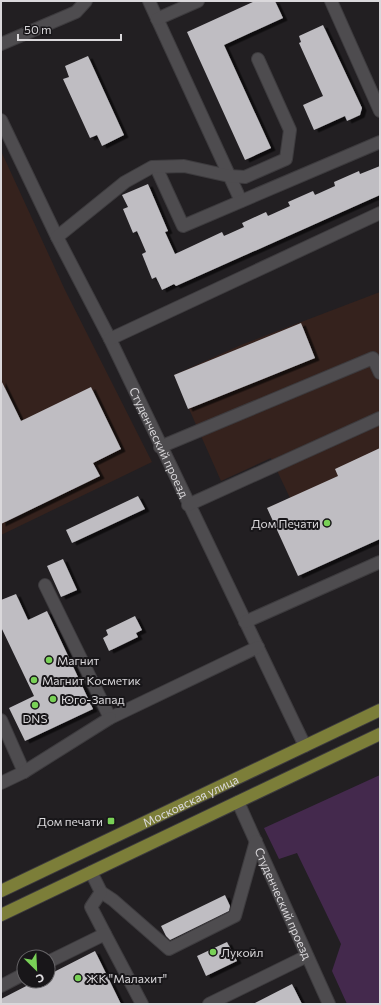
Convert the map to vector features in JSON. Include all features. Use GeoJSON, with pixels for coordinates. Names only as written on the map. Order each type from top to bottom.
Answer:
{"type":"FeatureCollection","features":[{"type":"Feature","properties":{"kind":"main road","name":"Московская улица"},"geometry":{"type":"LineString","coordinates":[[1,891],[380,710]]}},
{"type":"Feature","properties":{"kind":"main road","name":"Московская улица"},"geometry":{"type":"LineString","coordinates":[[1,915],[380,734]]}},
{"type":"Feature","properties":{"kind":"main road","name":"Студенческий проезд"},"geometry":{"type":"LineString","coordinates":[[305,746],[314,766]]}},
{"type":"Feature","properties":{"kind":"street"},"geometry":{"type":"LineString","coordinates":[[1,44],[76,12],[86,1]]}},
{"type":"Feature","properties":{"kind":"street"},"geometry":{"type":"LineString","coordinates":[[149,1],[241,201]]}},
{"type":"Feature","properties":{"kind":"street"},"geometry":{"type":"LineString","coordinates":[[157,19],[198,1]]}},
{"type":"Feature","properties":{"kind":"street"},"geometry":{"type":"LineString","coordinates":[[331,1],[380,111]]}},
{"type":"Feature","properties":{"kind":"street"},"geometry":{"type":"LineString","coordinates":[[57,237],[125,182],[140,173],[156,167],[184,166],[229,176],[245,177],[286,159],[290,130],[258,59]]}},
{"type":"Feature","properties":{"kind":"street","name":"Студенческий проезд"},"geometry":{"type":"LineString","coordinates":[[1,120],[57,237],[110,339],[160,447],[305,746]]}},
{"type":"Feature","properties":{"kind":"street"},"geometry":{"type":"LineString","coordinates":[[156,167],[183,226],[380,142]]}},
{"type":"Feature","properties":{"kind":"street"},"geometry":{"type":"LineString","coordinates":[[110,339],[380,213]]}},
{"type":"Feature","properties":{"kind":"street"},"geometry":{"type":"LineString","coordinates":[[160,447],[374,358],[380,373]]}},
{"type":"Feature","properties":{"kind":"street"},"geometry":{"type":"LineString","coordinates":[[188,505],[380,418]]}},
{"type":"Feature","properties":{"kind":"street"},"geometry":{"type":"LineString","coordinates":[[246,622],[380,562]]}},
{"type":"Feature","properties":{"kind":"street"},"geometry":{"type":"LineString","coordinates":[[45,585],[110,718]]}},
{"type":"Feature","properties":{"kind":"street"},"geometry":{"type":"LineString","coordinates":[[1,783],[24,772],[110,718],[258,647]]}},
{"type":"Feature","properties":{"kind":"street"},"geometry":{"type":"LineString","coordinates":[[1,720],[24,772]]}},
{"type":"Feature","properties":{"kind":"street","name":"Студенческий проезд"},"geometry":{"type":"LineString","coordinates":[[238,802],[329,1004]]}},
{"type":"Feature","properties":{"kind":"street"},"geometry":{"type":"LineString","coordinates":[[91,872],[101,892],[113,900],[169,949],[235,916],[256,841]]}},
{"type":"Feature","properties":{"kind":"street"},"geometry":{"type":"LineString","coordinates":[[101,892],[91,907],[142,1004]]}},
{"type":"Feature","properties":{"kind":"street"},"geometry":{"type":"LineString","coordinates":[[56,958],[105,934]]}},
{"type":"Feature","properties":{"kind":"street"},"geometry":{"type":"LineString","coordinates":[[209,1004],[307,956]]}},
{"type":"Feature","properties":{"kind":"street"},"geometry":{"type":"LineString","coordinates":[[1,986],[16,978]]}},
{"type":"Feature","properties":{"kind":"shaded area"},"geometry":{"type":"Polygon","coordinates":[[[1,151],[65,290],[152,462],[1,535],[1,151]]]}},
{"type":"Feature","properties":{"kind":"shaded area"},"geometry":{"type":"Polygon","coordinates":[[[380,292],[380,539],[267,508],[290,498],[271,458],[221,481],[174,375],[241,345],[380,292]]]}},
{"type":"Feature","properties":{"kind":"shaded area"},"geometry":{"type":"Polygon","coordinates":[[[380,775],[380,1004],[347,1004],[332,971],[341,944],[297,853],[279,859],[264,828],[380,775]]]}},
{"type":"Feature","properties":{"kind":"building"},"geometry":{"type":"Polygon","coordinates":[[[255,1],[275,1],[283,18],[224,45],[271,148],[245,160],[187,32],[255,1]]]}},
{"type":"Feature","properties":{"kind":"building"},"geometry":{"type":"Polygon","coordinates":[[[323,25],[362,108],[360,115],[347,121],[345,116],[314,130],[303,105],[323,96],[299,43],[301,42],[299,36],[323,25]]]}},
{"type":"Feature","properties":{"kind":"building"},"geometry":{"type":"Polygon","coordinates":[[[88,56],[124,135],[102,146],[97,135],[90,138],[63,79],[69,77],[65,66],[88,56]]]}},
{"type":"Feature","properties":{"kind":"building"},"geometry":{"type":"Polygon","coordinates":[[[380,166],[380,195],[176,286],[174,284],[162,290],[156,277],[152,279],[142,254],[146,252],[137,231],[133,233],[123,209],[128,207],[122,195],[148,184],[168,231],[165,232],[175,254],[222,232],[224,236],[244,227],[242,223],[266,212],[268,216],[290,206],[288,202],[313,191],[315,195],[335,186],[334,182],[359,171],[360,174],[380,166]]]}},
{"type":"Feature","properties":{"kind":"building"},"geometry":{"type":"Polygon","coordinates":[[[301,323],[315,358],[188,409],[174,375],[301,323]]]}},
{"type":"Feature","properties":{"kind":"building"},"geometry":{"type":"Polygon","coordinates":[[[1,380],[21,421],[91,387],[121,449],[93,463],[100,476],[1,524],[1,380]]]}},
{"type":"Feature","properties":{"kind":"building","name":"Дом Печати"},"geometry":{"type":"Polygon","coordinates":[[[380,448],[380,539],[298,576],[267,508],[338,476],[335,469],[380,448]]]}},
{"type":"Feature","properties":{"kind":"building"},"geometry":{"type":"Polygon","coordinates":[[[138,496],[145,509],[72,543],[66,530],[138,496]]]}},
{"type":"Feature","properties":{"kind":"building"},"geometry":{"type":"Polygon","coordinates":[[[63,559],[77,590],[61,597],[47,566],[63,559]]]}},
{"type":"Feature","properties":{"kind":"building"},"geometry":{"type":"Polygon","coordinates":[[[16,594],[28,620],[47,611],[93,709],[25,741],[9,708],[34,696],[1,627],[1,600],[16,594]]]}},
{"type":"Feature","properties":{"kind":"building"},"geometry":{"type":"Polygon","coordinates":[[[135,616],[142,630],[136,633],[138,637],[109,651],[103,638],[108,635],[106,630],[135,616]]]}},
{"type":"Feature","properties":{"kind":"building"},"geometry":{"type":"Polygon","coordinates":[[[225,895],[230,906],[229,911],[170,940],[166,936],[161,926],[225,895]]]}},
{"type":"Feature","properties":{"kind":"building"},"geometry":{"type":"Polygon","coordinates":[[[227,942],[237,961],[206,976],[197,956],[227,942]]]}},
{"type":"Feature","properties":{"kind":"building","name":"ЖК \"Малахит\""},"geometry":{"type":"Polygon","coordinates":[[[95,951],[121,1004],[1,1004],[1,999],[20,989],[56,989],[56,971],[95,951]]]}},
{"type":"Feature","properties":{"kind":"building"},"geometry":{"type":"Polygon","coordinates":[[[292,984],[302,1004],[253,1004],[292,984]]]}},
{"type":"Feature","properties":{"kind":"place","name":"Дом Печати"},"geometry":{"type":"Point","coordinates":[327,523]}},
{"type":"Feature","properties":{"kind":"place","name":"Магнит"},"geometry":{"type":"Point","coordinates":[49,660]}},
{"type":"Feature","properties":{"kind":"place","name":"Магнит Косметик"},"geometry":{"type":"Point","coordinates":[34,680]}},
{"type":"Feature","properties":{"kind":"place","name":"Юго-Запад"},"geometry":{"type":"Point","coordinates":[53,699]}},
{"type":"Feature","properties":{"kind":"place","name":"DNS"},"geometry":{"type":"Point","coordinates":[35,705]}},
{"type":"Feature","properties":{"kind":"place","name":"Дом печати"},"geometry":{"type":"Point","coordinates":[111,821]}},
{"type":"Feature","properties":{"kind":"place","name":"Лукойл"},"geometry":{"type":"Point","coordinates":[213,952]}},
{"type":"Feature","properties":{"kind":"place","name":"ЖК \"Малахит\""},"geometry":{"type":"Point","coordinates":[78,978]}}]}
